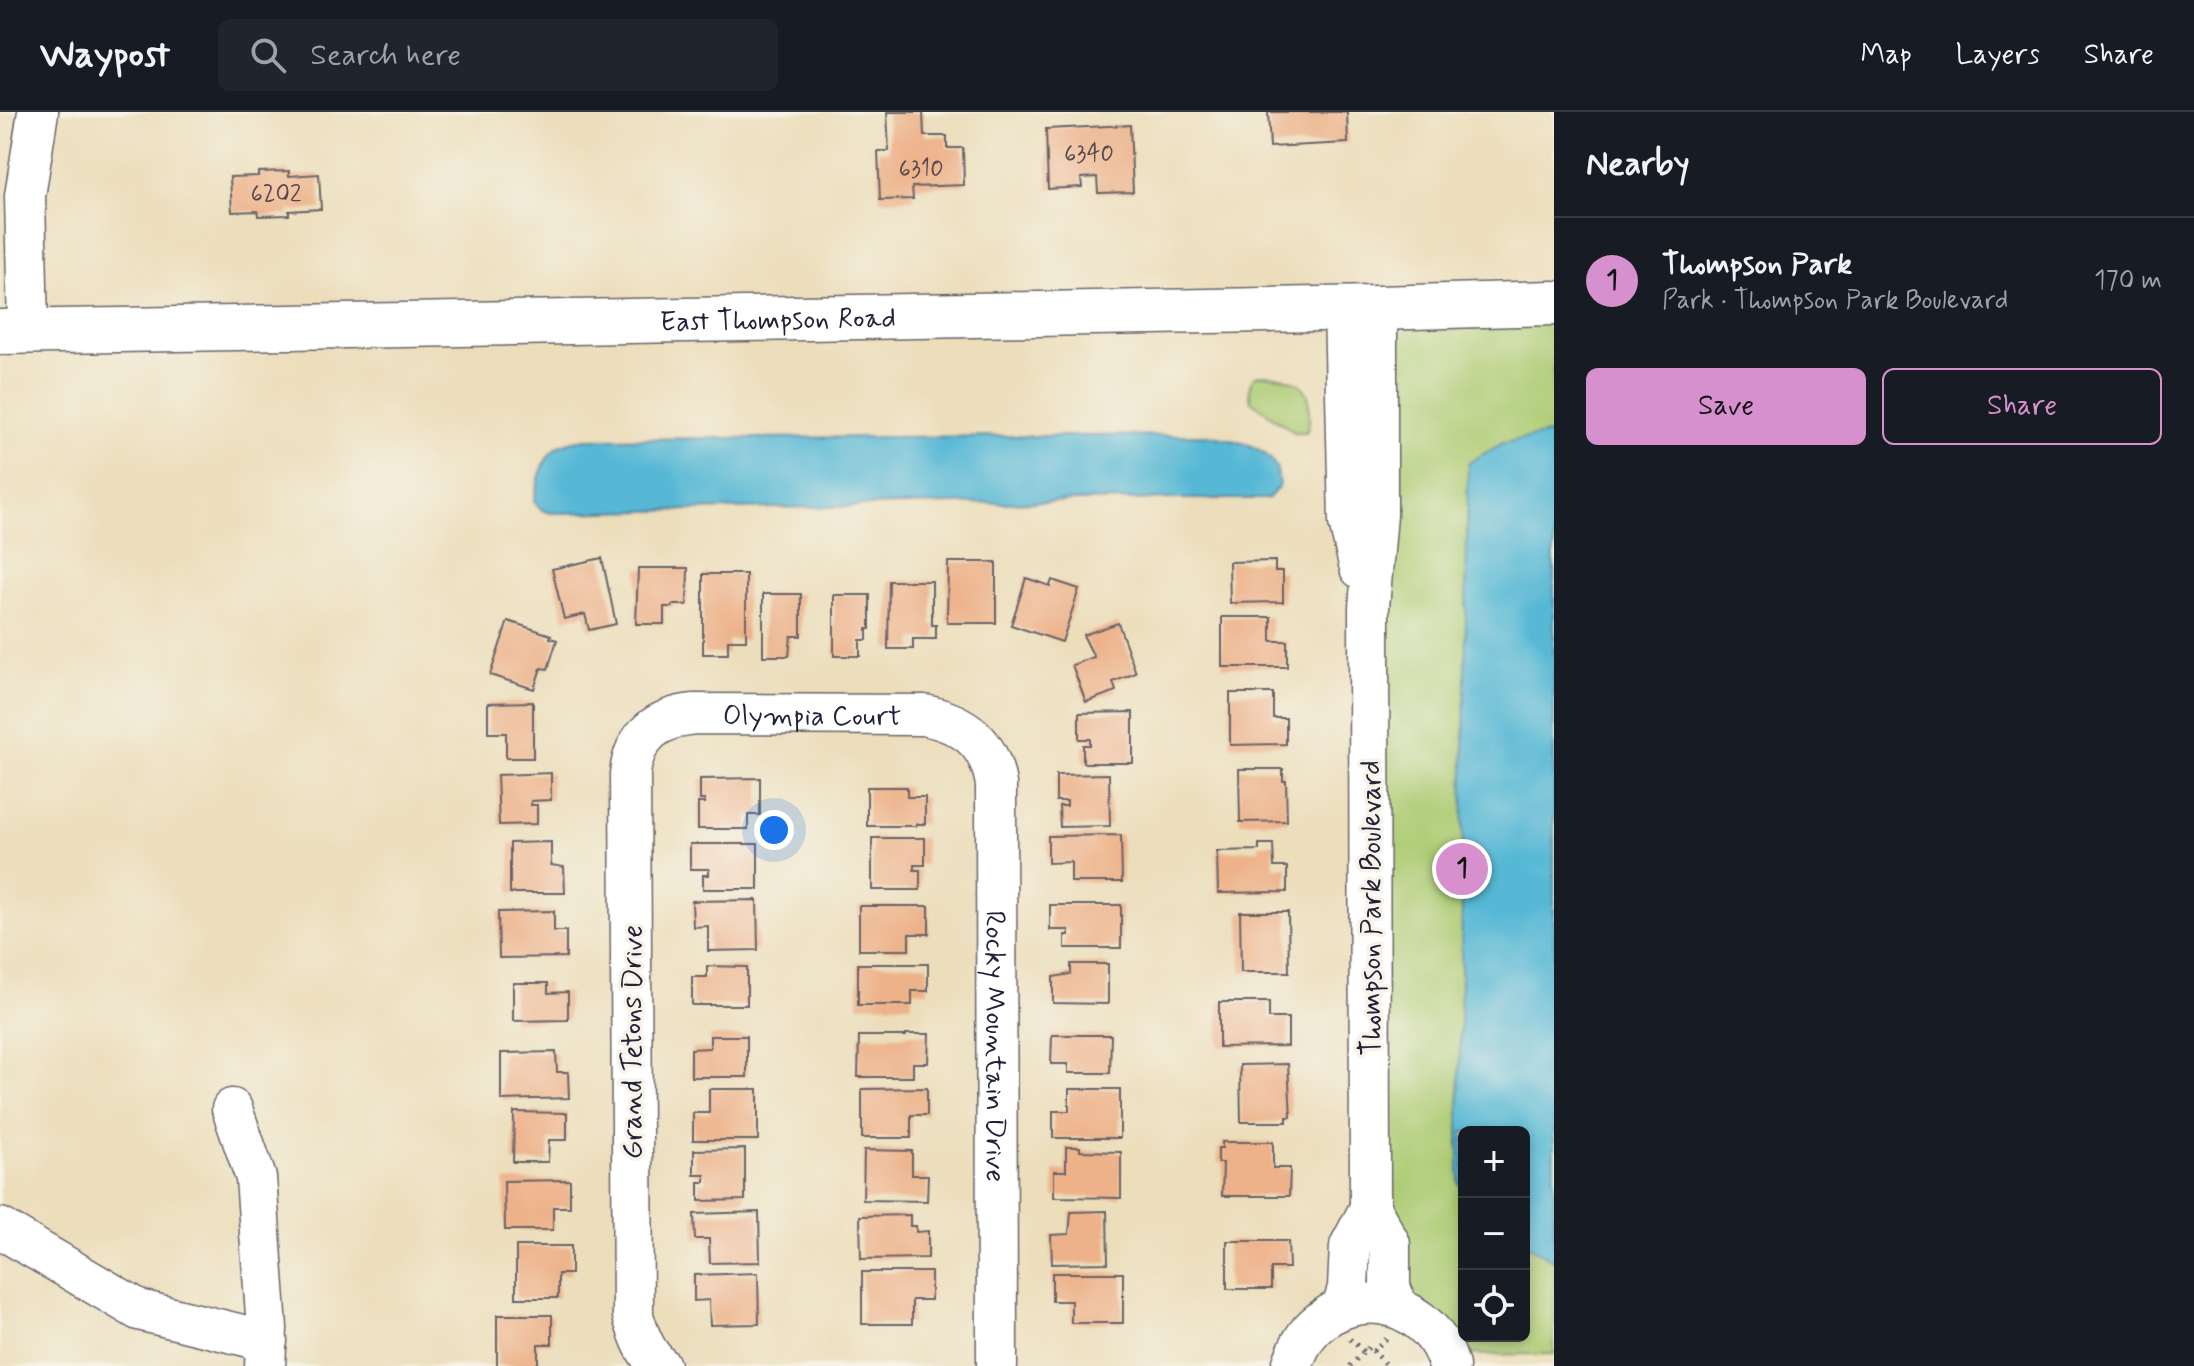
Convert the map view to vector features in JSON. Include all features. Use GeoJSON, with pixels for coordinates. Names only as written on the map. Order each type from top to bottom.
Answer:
{"type":"FeatureCollection","features":[{"type":"Feature","properties":{"kind":"main road","name":"East Thompson Road"},"geometry":{"type":"LineString","coordinates":[[14,331],[1554,303]]}},
{"type":"Feature","properties":{"kind":"street"},"geometry":{"type":"LineString","coordinates":[[14,331],[25,196],[38,112]]}},
{"type":"Feature","properties":{"kind":"street","name":"Thompson Park Boulevard"},"geometry":{"type":"LineString","coordinates":[[1343,1308],[1348,1287],[1350,1246],[1370,1208],[1369,607],[1349,522],[1360,308]]}},
{"type":"Feature","properties":{"kind":"street","name":"Olympia Court"},"geometry":{"type":"LineString","coordinates":[[653,728],[668,719],[694,714],[924,715],[952,722],[969,733]]}},
{"type":"Feature","properties":{"kind":"street","name":"Grand Tetons Drive"},"geometry":{"type":"LineString","coordinates":[[653,728],[637,747],[630,774],[633,1316],[643,1344],[656,1363]]}},
{"type":"Feature","properties":{"kind":"street","name":"Rocky Mountain Drive"},"geometry":{"type":"LineString","coordinates":[[969,733],[990,760],[996,784],[997,1366]]}},
{"type":"Feature","properties":{"kind":"street"},"geometry":{"type":"LineString","coordinates":[[0,1228],[139,1310],[266,1354],[256,1178],[232,1109]]}},
{"type":"Feature","properties":{"kind":"street","name":"Thompson Park Boulevard"},"geometry":{"type":"LineString","coordinates":[[1370,1208],[1390,1244],[1390,1287],[1398,1308]]}},
{"type":"Feature","properties":{"kind":"street"},"geometry":{"type":"LineString","coordinates":[[1292,1366],[1311,1330],[1328,1316],[1343,1308],[1371,1303],[1398,1308],[1427,1325],[1441,1344],[1449,1366]]}},
{"type":"Feature","properties":{"kind":"path"},"geometry":{"type":"LineString","coordinates":[[1350,1366],[1369,1347],[1388,1366]]}},
{"type":"Feature","properties":{"kind":"green space"},"geometry":{"type":"Polygon","coordinates":[[[1554,303],[1554,1354],[1446,1355],[1390,1287],[1377,308],[1554,303]]]}},
{"type":"Feature","properties":{"kind":"green space"},"geometry":{"type":"Polygon","coordinates":[[[1259,375],[1286,378],[1304,388],[1309,403],[1306,432],[1294,432],[1251,401],[1251,383],[1259,375]]]}},
{"type":"Feature","properties":{"kind":"water"},"geometry":{"type":"Polygon","coordinates":[[[1554,433],[1554,1261],[1530,1247],[1530,1126],[1459,1126],[1468,463],[1503,443],[1554,433]]]}},
{"type":"Feature","properties":{"kind":"water"},"geometry":{"type":"Polygon","coordinates":[[[1208,435],[1246,444],[1270,459],[1277,469],[1279,486],[1268,499],[558,513],[544,511],[534,501],[550,454],[561,445],[586,439],[1208,435]]]}},
{"type":"Feature","properties":{"kind":"building"},"geometry":{"type":"Polygon","coordinates":[[[887,112],[923,112],[924,136],[947,136],[947,148],[963,148],[964,185],[912,187],[913,199],[880,200],[878,151],[889,151],[887,112]]]}},
{"type":"Feature","properties":{"kind":"building"},"geometry":{"type":"Polygon","coordinates":[[[1268,112],[1347,112],[1348,143],[1270,147],[1268,112]]]}},
{"type":"Feature","properties":{"kind":"building"},"geometry":{"type":"Polygon","coordinates":[[[1130,125],[1133,192],[1098,193],[1097,177],[1081,178],[1082,187],[1048,189],[1046,129],[1130,125]]]}},
{"type":"Feature","properties":{"kind":"building"},"geometry":{"type":"Polygon","coordinates":[[[289,171],[289,176],[319,174],[321,209],[289,211],[289,215],[258,216],[258,211],[232,212],[230,177],[289,171]]]}},
{"type":"Feature","properties":{"kind":"building"},"geometry":{"type":"Polygon","coordinates":[[[602,558],[616,624],[589,630],[585,614],[564,619],[552,569],[602,558]]]}},
{"type":"Feature","properties":{"kind":"building"},"geometry":{"type":"Polygon","coordinates":[[[1275,561],[1275,571],[1283,571],[1283,602],[1230,603],[1229,562],[1275,561]]]}},
{"type":"Feature","properties":{"kind":"building"},"geometry":{"type":"Polygon","coordinates":[[[948,562],[996,562],[996,623],[947,623],[948,562]]]}},
{"type":"Feature","properties":{"kind":"building"},"geometry":{"type":"Polygon","coordinates":[[[638,568],[688,568],[687,605],[664,607],[664,624],[636,624],[638,568]]]}},
{"type":"Feature","properties":{"kind":"building"},"geometry":{"type":"Polygon","coordinates":[[[703,574],[746,574],[746,640],[728,640],[728,654],[703,654],[703,574]]]}},
{"type":"Feature","properties":{"kind":"building"},"geometry":{"type":"Polygon","coordinates":[[[1026,578],[1050,586],[1052,580],[1079,589],[1062,642],[1011,625],[1026,578]]]}},
{"type":"Feature","properties":{"kind":"building"},"geometry":{"type":"Polygon","coordinates":[[[889,581],[932,581],[932,625],[936,625],[936,639],[913,639],[913,649],[888,649],[889,581]]]}},
{"type":"Feature","properties":{"kind":"building"},"geometry":{"type":"Polygon","coordinates":[[[763,594],[801,594],[801,636],[791,636],[789,656],[763,656],[763,594]]]}},
{"type":"Feature","properties":{"kind":"building"},"geometry":{"type":"Polygon","coordinates":[[[834,595],[870,595],[870,629],[867,629],[867,640],[860,640],[860,656],[834,656],[834,595]]]}},
{"type":"Feature","properties":{"kind":"building"},"geometry":{"type":"Polygon","coordinates":[[[1222,617],[1271,617],[1271,641],[1287,641],[1287,667],[1222,667],[1222,617]]]}},
{"type":"Feature","properties":{"kind":"building"},"geometry":{"type":"Polygon","coordinates":[[[508,621],[551,635],[550,638],[557,640],[548,669],[541,668],[534,689],[490,675],[508,621]]]}},
{"type":"Feature","properties":{"kind":"building"},"geometry":{"type":"Polygon","coordinates":[[[1118,623],[1136,673],[1113,682],[1116,691],[1086,702],[1072,665],[1094,657],[1083,635],[1118,623]]]}},
{"type":"Feature","properties":{"kind":"building"},"geometry":{"type":"Polygon","coordinates":[[[1230,693],[1273,693],[1273,718],[1286,718],[1286,744],[1230,745],[1230,693]]]}},
{"type":"Feature","properties":{"kind":"building"},"geometry":{"type":"Polygon","coordinates":[[[533,702],[533,758],[506,758],[506,733],[488,733],[488,703],[533,702]]]}},
{"type":"Feature","properties":{"kind":"building"},"geometry":{"type":"Polygon","coordinates":[[[1133,712],[1133,763],[1083,763],[1083,745],[1090,745],[1090,739],[1079,739],[1079,713],[1133,712]]]}},
{"type":"Feature","properties":{"kind":"building"},"geometry":{"type":"Polygon","coordinates":[[[1239,769],[1283,769],[1287,821],[1240,822],[1239,769]]]}},
{"type":"Feature","properties":{"kind":"building"},"geometry":{"type":"Polygon","coordinates":[[[551,773],[551,800],[531,801],[531,805],[537,805],[537,824],[499,825],[497,775],[551,773]]]}},
{"type":"Feature","properties":{"kind":"building"},"geometry":{"type":"Polygon","coordinates":[[[1109,774],[1110,826],[1060,827],[1059,806],[1067,806],[1067,801],[1056,801],[1056,775],[1109,774]]]}},
{"type":"Feature","properties":{"kind":"building"},"geometry":{"type":"Polygon","coordinates":[[[760,778],[760,815],[748,815],[748,829],[698,829],[698,803],[705,803],[705,800],[700,800],[700,779],[760,778]]]}},
{"type":"Feature","properties":{"kind":"building"},"geometry":{"type":"Polygon","coordinates":[[[867,787],[907,787],[907,797],[925,797],[925,824],[867,826],[867,787]]]}},
{"type":"Feature","properties":{"kind":"building"},"geometry":{"type":"Polygon","coordinates":[[[1121,835],[1122,882],[1071,882],[1071,862],[1048,863],[1048,836],[1121,835]]]}},
{"type":"Feature","properties":{"kind":"building"},"geometry":{"type":"Polygon","coordinates":[[[872,838],[925,838],[925,865],[914,865],[914,870],[920,870],[920,890],[872,890],[872,838]]]}},
{"type":"Feature","properties":{"kind":"building"},"geometry":{"type":"Polygon","coordinates":[[[551,842],[551,865],[564,867],[565,893],[510,893],[510,843],[551,842]]]}},
{"type":"Feature","properties":{"kind":"building"},"geometry":{"type":"Polygon","coordinates":[[[690,844],[758,844],[758,889],[703,889],[703,875],[709,875],[709,869],[690,869],[690,844]]]}},
{"type":"Feature","properties":{"kind":"building"},"geometry":{"type":"Polygon","coordinates":[[[1259,844],[1273,844],[1274,867],[1287,867],[1287,892],[1218,893],[1217,851],[1259,850],[1259,844]]]}},
{"type":"Feature","properties":{"kind":"building"},"geometry":{"type":"Polygon","coordinates":[[[757,900],[758,950],[708,951],[708,926],[693,927],[692,901],[757,900]]]}},
{"type":"Feature","properties":{"kind":"building"},"geometry":{"type":"Polygon","coordinates":[[[1050,905],[1121,905],[1121,948],[1065,948],[1065,935],[1069,935],[1069,930],[1050,930],[1050,905]]]}},
{"type":"Feature","properties":{"kind":"building"},"geometry":{"type":"Polygon","coordinates":[[[859,906],[929,906],[929,934],[909,934],[909,950],[859,950],[859,906]]]}},
{"type":"Feature","properties":{"kind":"building"},"geometry":{"type":"Polygon","coordinates":[[[554,911],[554,931],[566,931],[566,957],[499,958],[498,912],[554,911]]]}},
{"type":"Feature","properties":{"kind":"building"},"geometry":{"type":"Polygon","coordinates":[[[1240,912],[1288,912],[1289,972],[1241,972],[1240,912]]]}},
{"type":"Feature","properties":{"kind":"building"},"geometry":{"type":"Polygon","coordinates":[[[858,964],[928,964],[928,991],[912,991],[912,1005],[858,1005],[858,964]]]}},
{"type":"Feature","properties":{"kind":"building"},"geometry":{"type":"Polygon","coordinates":[[[1071,964],[1108,964],[1108,1004],[1053,1003],[1053,977],[1071,974],[1071,964]]]}},
{"type":"Feature","properties":{"kind":"building"},"geometry":{"type":"Polygon","coordinates":[[[707,966],[747,967],[747,1005],[692,1005],[692,977],[707,977],[707,966]]]}},
{"type":"Feature","properties":{"kind":"building"},"geometry":{"type":"Polygon","coordinates":[[[513,983],[548,983],[548,993],[568,992],[568,1020],[513,1021],[513,983]]]}},
{"type":"Feature","properties":{"kind":"building"},"geometry":{"type":"Polygon","coordinates":[[[1219,1002],[1269,1002],[1269,1018],[1288,1018],[1288,1046],[1219,1047],[1219,1002]]]}},
{"type":"Feature","properties":{"kind":"building"},"geometry":{"type":"Polygon","coordinates":[[[929,1034],[928,1063],[913,1063],[913,1077],[858,1077],[859,1036],[929,1034]]]}},
{"type":"Feature","properties":{"kind":"building"},"geometry":{"type":"Polygon","coordinates":[[[1052,1035],[1111,1035],[1110,1073],[1068,1073],[1068,1064],[1051,1064],[1052,1035]]]}},
{"type":"Feature","properties":{"kind":"building"},"geometry":{"type":"Polygon","coordinates":[[[710,1036],[747,1036],[747,1077],[691,1077],[691,1049],[710,1048],[710,1036]]]}},
{"type":"Feature","properties":{"kind":"building"},"geometry":{"type":"Polygon","coordinates":[[[556,1052],[557,1072],[568,1072],[569,1098],[501,1100],[501,1053],[556,1052]]]}},
{"type":"Feature","properties":{"kind":"building"},"geometry":{"type":"Polygon","coordinates":[[[1288,1064],[1291,1117],[1287,1117],[1287,1122],[1241,1122],[1240,1065],[1288,1064]]]}},
{"type":"Feature","properties":{"kind":"building"},"geometry":{"type":"Polygon","coordinates":[[[927,1088],[927,1115],[911,1115],[911,1138],[862,1138],[862,1089],[927,1088]]]}},
{"type":"Feature","properties":{"kind":"building"},"geometry":{"type":"Polygon","coordinates":[[[709,1089],[758,1089],[758,1140],[693,1140],[693,1113],[709,1113],[709,1089]]]}},
{"type":"Feature","properties":{"kind":"building"},"geometry":{"type":"Polygon","coordinates":[[[1069,1089],[1120,1089],[1120,1138],[1053,1138],[1053,1111],[1069,1111],[1069,1089]]]}},
{"type":"Feature","properties":{"kind":"building"},"geometry":{"type":"Polygon","coordinates":[[[514,1112],[567,1113],[567,1140],[549,1140],[548,1162],[513,1162],[514,1112]]]}},
{"type":"Feature","properties":{"kind":"building"},"geometry":{"type":"Polygon","coordinates":[[[1222,1142],[1273,1142],[1273,1168],[1290,1168],[1289,1196],[1222,1196],[1223,1163],[1218,1163],[1218,1148],[1222,1148],[1222,1142]]]}},
{"type":"Feature","properties":{"kind":"building"},"geometry":{"type":"Polygon","coordinates":[[[1066,1147],[1080,1147],[1080,1151],[1121,1152],[1121,1198],[1054,1197],[1054,1171],[1066,1171],[1066,1147]]]}},
{"type":"Feature","properties":{"kind":"building"},"geometry":{"type":"Polygon","coordinates":[[[745,1149],[745,1200],[699,1201],[699,1182],[705,1182],[705,1175],[694,1175],[694,1150],[745,1149]]]}},
{"type":"Feature","properties":{"kind":"building"},"geometry":{"type":"Polygon","coordinates":[[[864,1150],[912,1151],[912,1175],[928,1175],[927,1201],[863,1200],[864,1150]]]}},
{"type":"Feature","properties":{"kind":"building"},"geometry":{"type":"Polygon","coordinates":[[[570,1180],[570,1207],[553,1207],[553,1230],[505,1230],[504,1181],[570,1180]]]}},
{"type":"Feature","properties":{"kind":"building"},"geometry":{"type":"Polygon","coordinates":[[[1107,1211],[1108,1263],[1052,1264],[1051,1235],[1069,1234],[1071,1212],[1107,1211]]]}},
{"type":"Feature","properties":{"kind":"building"},"geometry":{"type":"Polygon","coordinates":[[[759,1212],[760,1262],[710,1263],[709,1239],[695,1239],[694,1214],[759,1212]]]}},
{"type":"Feature","properties":{"kind":"building"},"geometry":{"type":"Polygon","coordinates":[[[910,1215],[910,1226],[916,1226],[916,1232],[928,1231],[928,1258],[861,1259],[860,1216],[910,1215]]]}},
{"type":"Feature","properties":{"kind":"building"},"geometry":{"type":"Polygon","coordinates":[[[1227,1241],[1288,1241],[1289,1268],[1271,1268],[1271,1289],[1227,1289],[1227,1241]]]}},
{"type":"Feature","properties":{"kind":"building"},"geometry":{"type":"Polygon","coordinates":[[[516,1246],[571,1246],[571,1274],[558,1274],[558,1298],[516,1298],[516,1246]]]}},
{"type":"Feature","properties":{"kind":"building"},"geometry":{"type":"Polygon","coordinates":[[[862,1272],[931,1272],[931,1300],[912,1300],[912,1324],[862,1324],[862,1272]]]}},
{"type":"Feature","properties":{"kind":"building"},"geometry":{"type":"Polygon","coordinates":[[[758,1273],[759,1324],[710,1325],[709,1300],[694,1301],[694,1275],[758,1273]]]}},
{"type":"Feature","properties":{"kind":"building"},"geometry":{"type":"Polygon","coordinates":[[[1052,1273],[1123,1273],[1123,1323],[1071,1323],[1071,1301],[1052,1301],[1052,1273]]]}},
{"type":"Feature","properties":{"kind":"building"},"geometry":{"type":"Polygon","coordinates":[[[497,1315],[552,1315],[552,1344],[538,1344],[538,1366],[497,1366],[497,1315]]]}},
{"type":"Feature","properties":{"kind":"place","name":"Thompson Park"},"geometry":{"type":"Point","coordinates":[1462,869]}}]}
